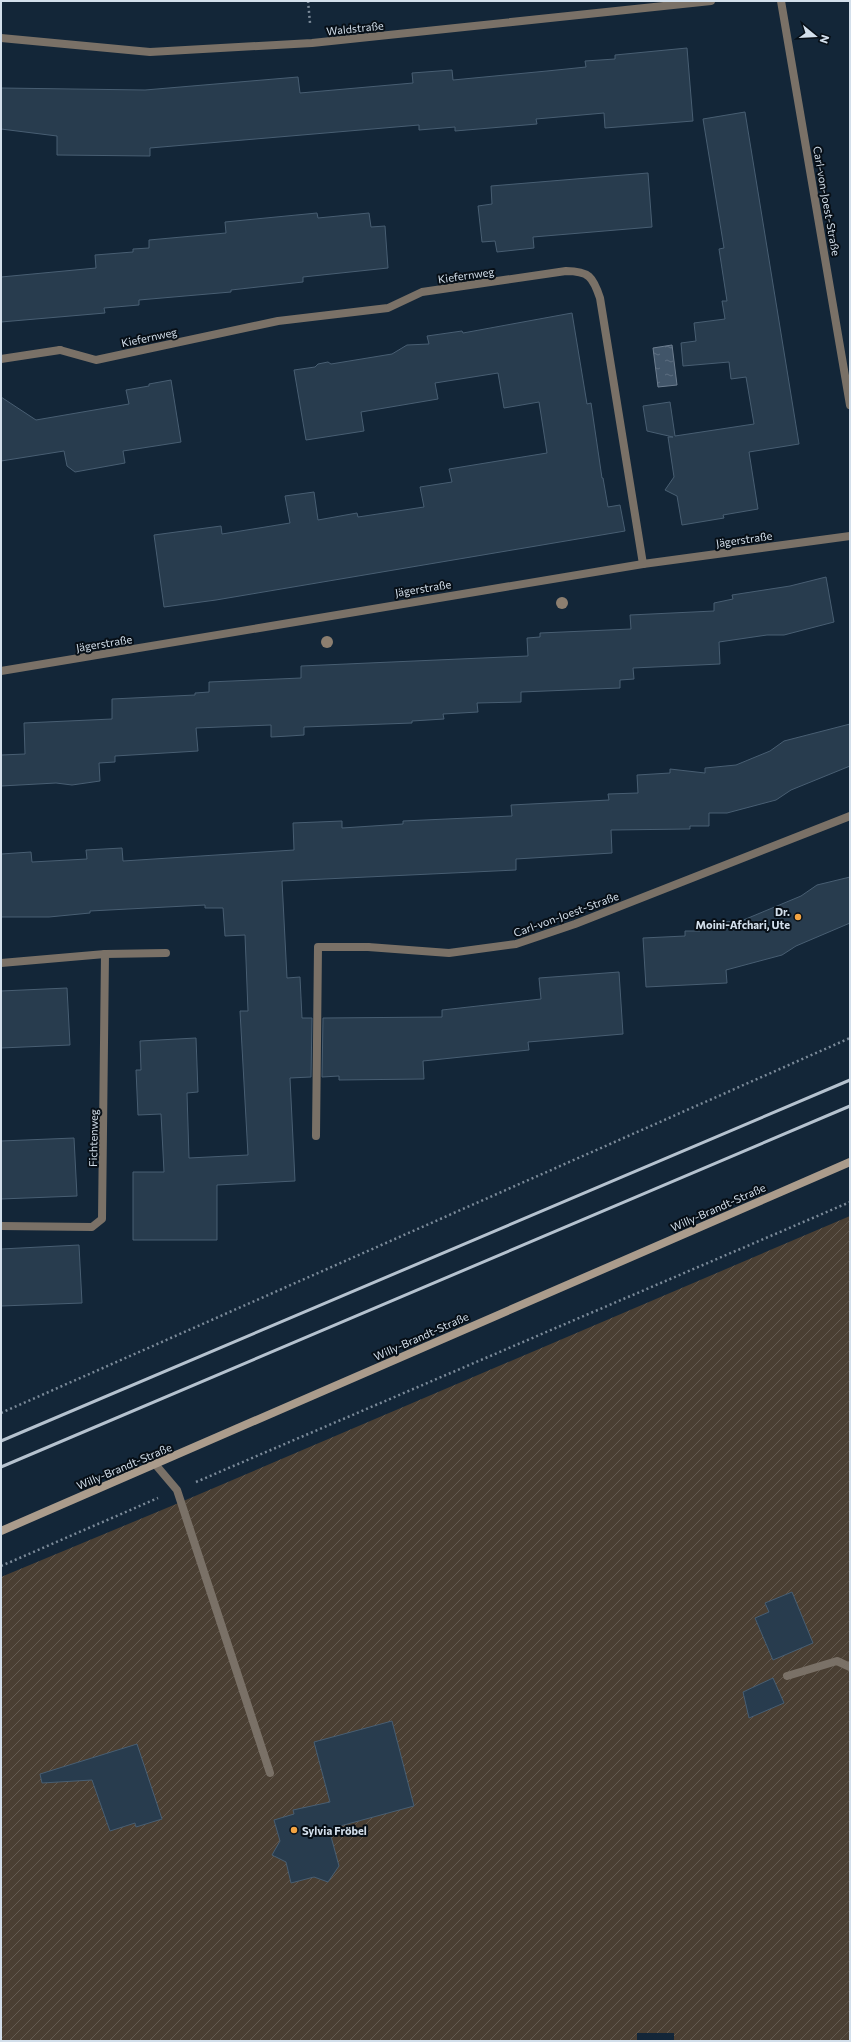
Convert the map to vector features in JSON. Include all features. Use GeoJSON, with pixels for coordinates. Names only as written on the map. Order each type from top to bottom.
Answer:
{"type":"FeatureCollection","features":[{"type":"Feature","properties":{"kind":"main road","name":"Willy-Brandt-Straße"},"geometry":{"type":"LineString","coordinates":[[1,1531],[850,1162]]}},
{"type":"Feature","properties":{"kind":"street","name":"Waldstraße"},"geometry":{"type":"LineString","coordinates":[[1,38],[158,52],[312,43],[711,1]]}},
{"type":"Feature","properties":{"kind":"street","name":"Carl-von-Joest-Straße"},"geometry":{"type":"LineString","coordinates":[[781,1],[850,405]]}},
{"type":"Feature","properties":{"kind":"street","name":"Kiefernweg"},"geometry":{"type":"LineString","coordinates":[[1,359],[60,350],[96,360],[278,322],[388,308],[422,292],[566,271],[579,271],[588,275],[595,284],[600,298],[644,564]]}},
{"type":"Feature","properties":{"kind":"street","name":"Jägerstraße"},"geometry":{"type":"LineString","coordinates":[[1,671],[644,564],[850,536]]}},
{"type":"Feature","properties":{"kind":"street","name":"Carl-von-Joest-Straße"},"geometry":{"type":"LineString","coordinates":[[316,1136],[318,947],[368,948],[449,953],[516,944],[575,924],[850,816]]}},
{"type":"Feature","properties":{"kind":"street"},"geometry":{"type":"LineString","coordinates":[[1,963],[105,954],[166,953]]}},
{"type":"Feature","properties":{"kind":"street","name":"Fichtenweg"},"geometry":{"type":"LineString","coordinates":[[1,1226],[92,1227],[102,1219],[105,954]]}},
{"type":"Feature","properties":{"kind":"street"},"geometry":{"type":"LineString","coordinates":[[155,1464],[177,1490],[270,1773]]}},
{"type":"Feature","properties":{"kind":"street"},"geometry":{"type":"LineString","coordinates":[[787,1676],[837,1661],[850,1668]]}},
{"type":"Feature","properties":{"kind":"path"},"geometry":{"type":"LineString","coordinates":[[1,1413],[850,1038]]}},
{"type":"Feature","properties":{"kind":"path"},"geometry":{"type":"LineString","coordinates":[[1,1566],[850,1202]]}},
{"type":"Feature","properties":{"kind":"shaded area"},"geometry":{"type":"Polygon","coordinates":[[[850,1216],[850,2041],[674,2041],[674,2033],[637,2033],[637,2041],[1,2041],[1,1577],[181,1502],[850,1216]]]}},
{"type":"Feature","properties":{"kind":"water"},"geometry":{"type":"Polygon","coordinates":[[[672,345],[677,385],[658,387],[653,348],[672,345]]]}},
{"type":"Feature","properties":{"kind":"building"},"geometry":{"type":"Polygon","coordinates":[[[687,48],[693,121],[605,128],[604,113],[536,119],[537,124],[455,131],[455,127],[419,130],[419,125],[150,148],[150,156],[57,155],[57,136],[1,129],[1,88],[145,90],[298,77],[300,93],[413,83],[412,73],[452,70],[453,80],[586,67],[585,61],[615,59],[615,55],[687,48]]]}},
{"type":"Feature","properties":{"kind":"building"},"geometry":{"type":"Polygon","coordinates":[[[745,112],[799,444],[749,452],[758,509],[723,515],[724,518],[682,525],[677,496],[665,490],[674,477],[668,437],[673,437],[647,431],[643,406],[670,402],[675,436],[754,424],[746,377],[731,379],[729,362],[683,366],[681,343],[696,341],[694,323],[725,319],[722,301],[727,301],[719,249],[724,248],[703,119],[745,112]]]}},
{"type":"Feature","properties":{"kind":"building"},"geometry":{"type":"Polygon","coordinates":[[[648,173],[652,227],[533,237],[534,248],[497,252],[495,241],[482,242],[478,206],[492,204],[491,186],[648,173]]]}},
{"type":"Feature","properties":{"kind":"building"},"geometry":{"type":"Polygon","coordinates":[[[317,213],[318,218],[369,213],[371,227],[385,226],[388,268],[303,277],[303,282],[231,290],[231,292],[139,300],[139,305],[104,308],[105,313],[1,322],[1,277],[96,268],[95,255],[133,252],[133,249],[149,248],[149,240],[226,233],[225,222],[317,213]]]}},
{"type":"Feature","properties":{"kind":"building"},"geometry":{"type":"Polygon","coordinates":[[[572,313],[587,404],[591,403],[602,478],[608,507],[620,505],[625,531],[216,600],[164,607],[154,535],[221,526],[222,534],[290,523],[285,496],[314,492],[318,520],[357,513],[358,517],[424,507],[420,487],[452,482],[449,469],[547,453],[539,402],[504,408],[498,373],[435,383],[438,399],[361,412],[364,431],[306,440],[294,370],[315,367],[318,364],[328,362],[331,364],[392,354],[407,345],[429,344],[427,336],[462,331],[463,333],[572,313]]]}},
{"type":"Feature","properties":{"kind":"building"},"geometry":{"type":"Polygon","coordinates":[[[171,380],[181,442],[123,451],[125,463],[75,472],[67,466],[64,451],[1,461],[1,397],[36,420],[129,404],[126,390],[171,380]]]}},
{"type":"Feature","properties":{"kind":"building"},"geometry":{"type":"Polygon","coordinates":[[[826,577],[834,622],[784,635],[767,635],[719,642],[720,664],[633,668],[634,679],[620,680],[620,688],[521,692],[521,702],[477,703],[478,712],[443,714],[444,719],[412,721],[412,723],[304,727],[304,735],[271,737],[271,725],[196,728],[198,751],[115,756],[115,762],[99,763],[100,781],[72,785],[56,783],[1,786],[1,755],[25,754],[24,723],[112,719],[112,699],[195,695],[195,693],[209,692],[209,682],[301,678],[301,666],[528,656],[527,638],[540,637],[540,633],[631,629],[630,615],[714,611],[714,603],[733,599],[732,595],[790,586],[826,577]]]}},
{"type":"Feature","properties":{"kind":"building"},"geometry":{"type":"Polygon","coordinates":[[[850,724],[850,766],[791,790],[776,800],[727,813],[709,813],[709,826],[690,826],[690,829],[611,830],[612,853],[516,859],[516,870],[282,881],[287,978],[300,977],[302,1018],[312,1018],[311,1077],[290,1078],[295,1181],[217,1185],[217,1240],[133,1240],[133,1172],[164,1172],[161,1114],[138,1115],[136,1070],[141,1070],[140,1041],[196,1038],[198,1092],[187,1093],[189,1158],[248,1155],[240,1011],[248,1011],[245,935],[225,936],[223,908],[205,908],[205,905],[90,911],[90,913],[49,917],[1,917],[1,854],[31,852],[32,862],[87,859],[86,850],[122,848],[123,861],[294,850],[293,823],[342,821],[342,828],[403,824],[403,821],[512,816],[511,805],[609,800],[608,794],[638,793],[637,775],[670,773],[670,769],[705,773],[705,768],[736,765],[770,751],[784,741],[850,724]]]}},
{"type":"Feature","properties":{"kind":"building"},"geometry":{"type":"Polygon","coordinates":[[[850,877],[850,923],[796,946],[782,955],[726,970],[727,983],[646,987],[643,938],[685,936],[685,931],[700,931],[700,923],[741,921],[801,896],[817,885],[850,877]]]}},
{"type":"Feature","properties":{"kind":"building"},"geometry":{"type":"Polygon","coordinates":[[[619,972],[623,1034],[528,1042],[529,1050],[423,1061],[424,1079],[339,1080],[339,1076],[322,1077],[323,1018],[442,1017],[442,1010],[541,999],[539,978],[619,972]]]}},
{"type":"Feature","properties":{"kind":"building"},"geometry":{"type":"Polygon","coordinates":[[[67,988],[70,1045],[1,1048],[1,991],[67,988]]]}},
{"type":"Feature","properties":{"kind":"building"},"geometry":{"type":"Polygon","coordinates":[[[74,1138],[77,1196],[1,1199],[1,1141],[74,1138]]]}},
{"type":"Feature","properties":{"kind":"building"},"geometry":{"type":"Polygon","coordinates":[[[79,1245],[82,1303],[1,1306],[1,1249],[79,1245]]]}},
{"type":"Feature","properties":{"kind":"building"},"geometry":{"type":"Polygon","coordinates":[[[792,1592],[813,1643],[773,1660],[755,1618],[769,1612],[765,1603],[792,1592]]]}},
{"type":"Feature","properties":{"kind":"building"},"geometry":{"type":"Polygon","coordinates":[[[773,1678],[784,1703],[749,1718],[743,1692],[773,1678]]]}},
{"type":"Feature","properties":{"kind":"building"},"geometry":{"type":"Polygon","coordinates":[[[392,1721],[414,1806],[329,1829],[339,1866],[328,1882],[314,1877],[291,1883],[286,1862],[272,1855],[280,1841],[274,1820],[294,1814],[293,1810],[330,1802],[314,1742],[392,1721]]]}},
{"type":"Feature","properties":{"kind":"building"},"geometry":{"type":"Polygon","coordinates":[[[137,1744],[162,1819],[136,1827],[135,1823],[110,1831],[92,1780],[42,1783],[40,1774],[137,1744]]]}},
{"type":"Feature","properties":{"kind":"railway"},"geometry":{"type":"LineString","coordinates":[[1,1441],[850,1080]]}},
{"type":"Feature","properties":{"kind":"railway"},"geometry":{"type":"LineString","coordinates":[[1,1467],[850,1106]]}},
{"type":"Feature","properties":{"kind":"place","name":"Dr. Moini-Afchari, Ute"},"geometry":{"type":"Point","coordinates":[798,917]}},
{"type":"Feature","properties":{"kind":"place","name":"Sylvia Fröbel"},"geometry":{"type":"Point","coordinates":[294,1830]}}]}
